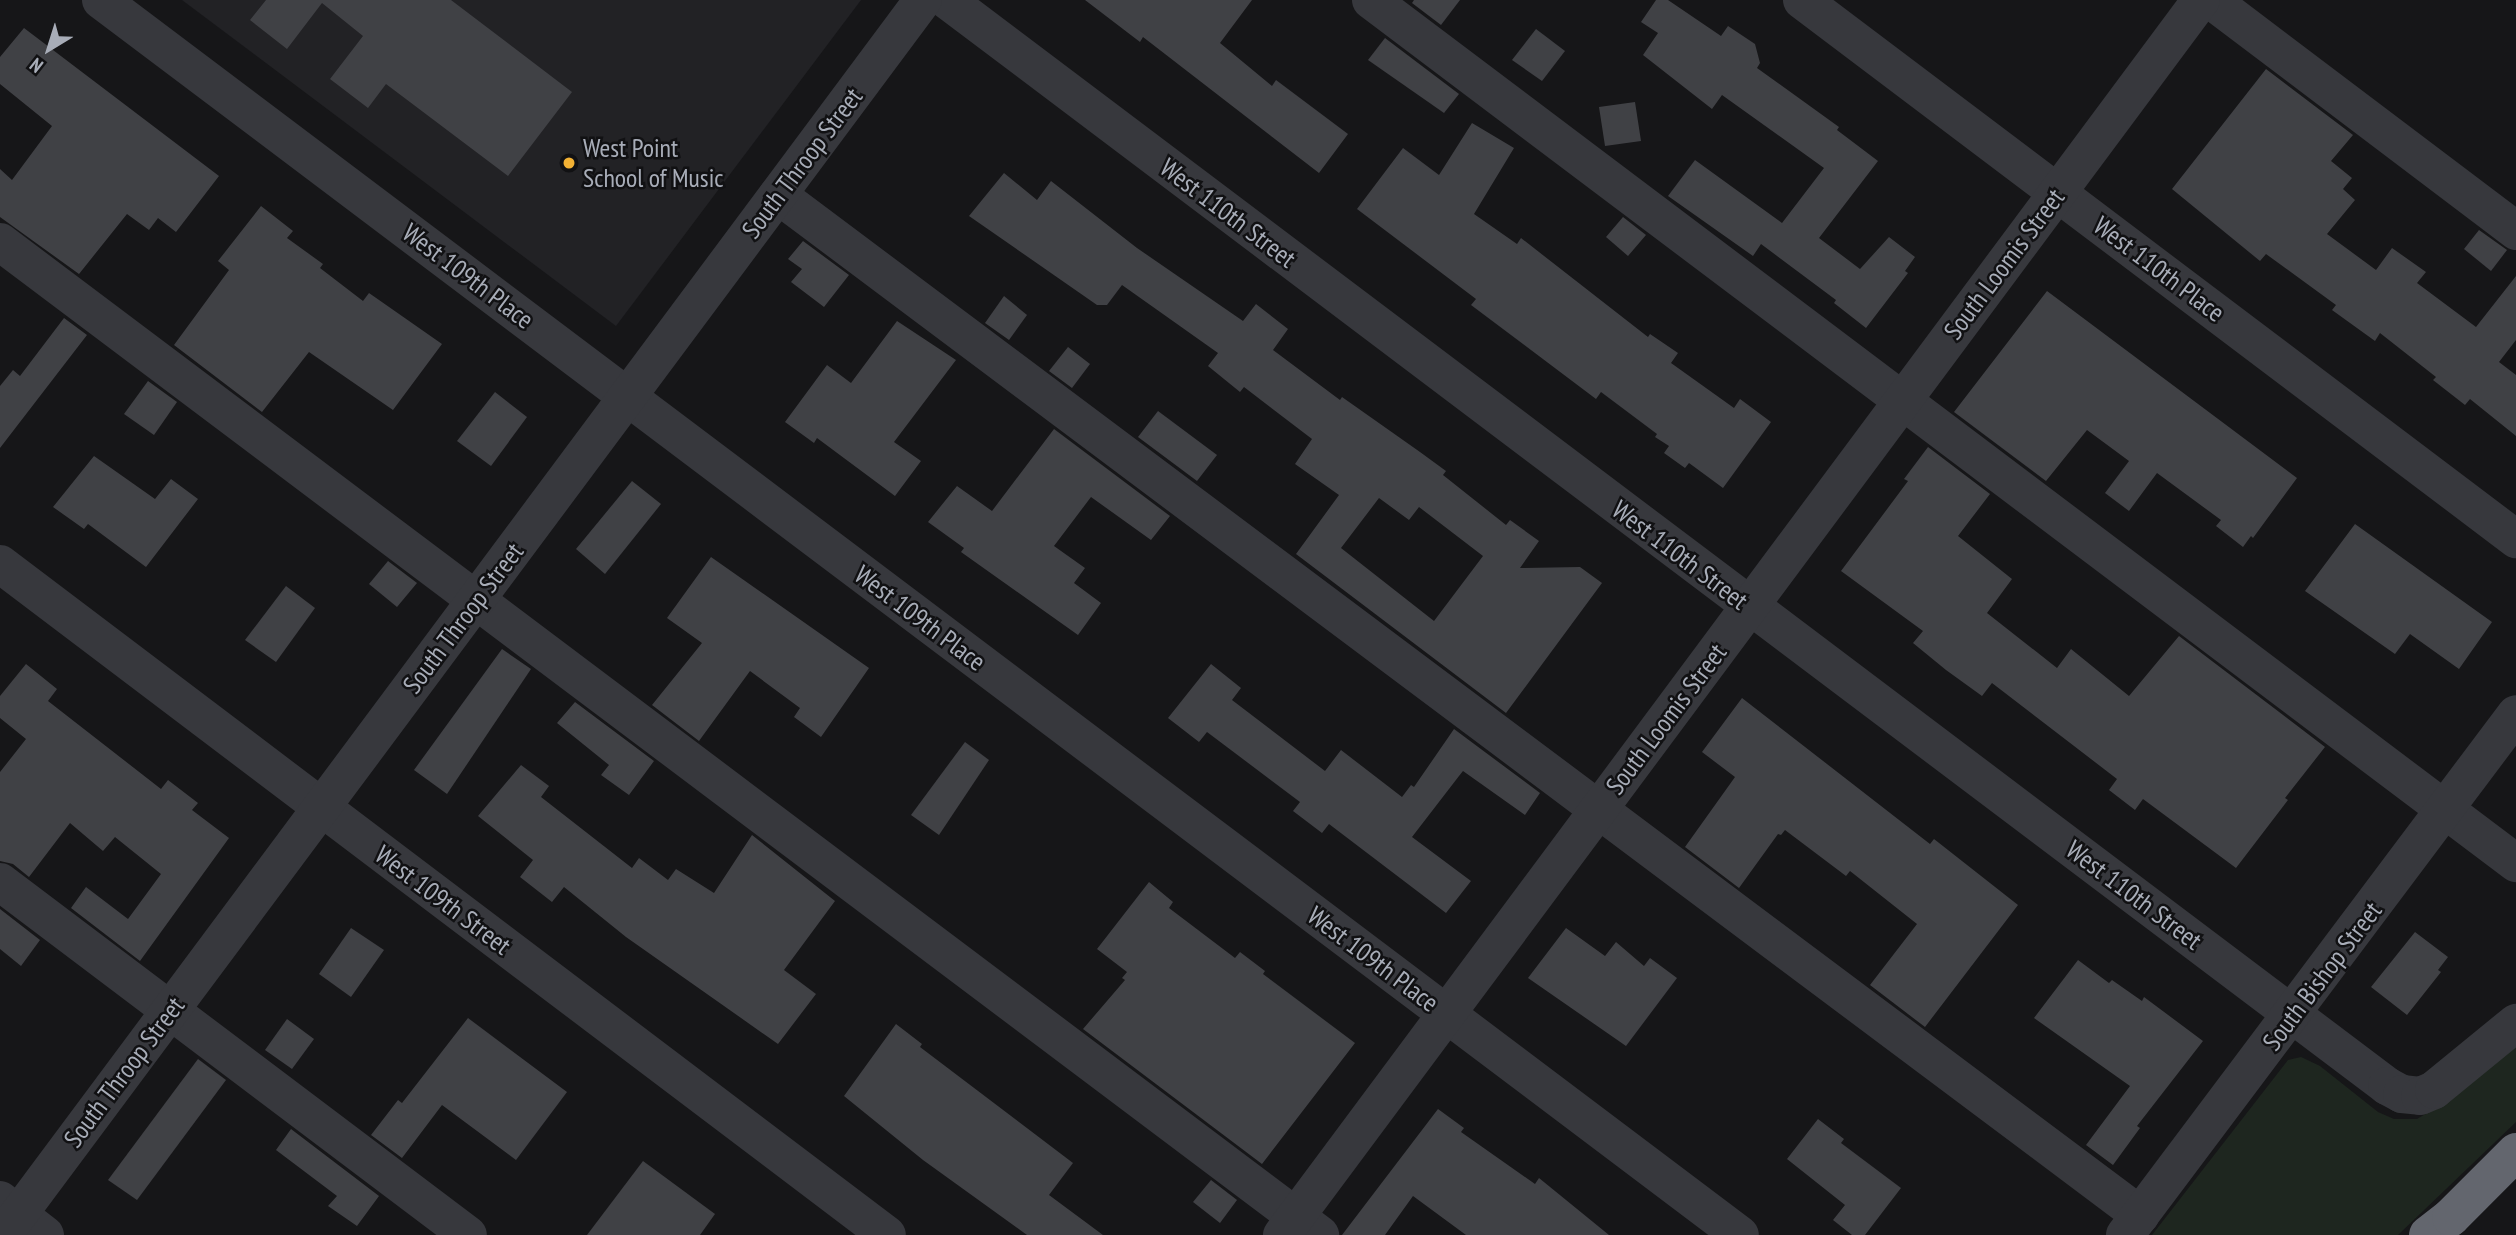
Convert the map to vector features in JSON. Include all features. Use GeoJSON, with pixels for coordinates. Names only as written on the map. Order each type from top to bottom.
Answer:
{"type":"FeatureCollection","features":[{"type":"Feature","properties":{"kind":"highway"},"geometry":{"type":"LineString","coordinates":[[2428,1235],[2451,1217],[2516,1152]]}},
{"type":"Feature","properties":{"kind":"street","name":"West 109th Place"},"geometry":{"type":"LineString","coordinates":[[101,0],[1740,1235]]}},
{"type":"Feature","properties":{"kind":"street","name":"South Throop Street"},"geometry":{"type":"LineString","coordinates":[[17,1221],[923,0]]}},
{"type":"Feature","properties":{"kind":"street","name":"West 110th Street"},"geometry":{"type":"LineString","coordinates":[[947,0],[2387,1086],[2402,1094],[2420,1096],[2451,1080],[2516,1023]]}},
{"type":"Feature","properties":{"kind":"street"},"geometry":{"type":"LineString","coordinates":[[1371,0],[2516,863]]}},
{"type":"Feature","properties":{"kind":"street","name":"West 110th Place"},"geometry":{"type":"LineString","coordinates":[[1802,0],[2516,539]]}},
{"type":"Feature","properties":{"kind":"street","name":"South Loomis Street"},"geometry":{"type":"LineString","coordinates":[[1299,1229],[1446,1014],[2201,0]]}},
{"type":"Feature","properties":{"kind":"street"},"geometry":{"type":"LineString","coordinates":[[2211,0],[2516,231]]}},
{"type":"Feature","properties":{"kind":"street"},"geometry":{"type":"LineString","coordinates":[[778,195],[1599,809],[2133,1225]]}},
{"type":"Feature","properties":{"kind":"street"},"geometry":{"type":"LineString","coordinates":[[0,242],[476,600],[1299,1229]]}},
{"type":"Feature","properties":{"kind":"street","name":"West 109th Street"},"geometry":{"type":"LineString","coordinates":[[0,564],[887,1235]]}},
{"type":"Feature","properties":{"kind":"street","name":"South Bishop Street"},"geometry":{"type":"LineString","coordinates":[[2133,1225],[2516,714]]}},
{"type":"Feature","properties":{"kind":"street"},"geometry":{"type":"LineString","coordinates":[[0,882],[468,1235]]}},
{"type":"Feature","properties":{"kind":"shaded area","name":"West Point School of Music"},"geometry":{"type":"Polygon","coordinates":[[[182,0],[861,0],[616,326],[182,0]]]}},
{"type":"Feature","properties":{"kind":"shaded area"},"geometry":{"type":"Polygon","coordinates":[[[2516,1046],[2516,1122],[2398,1235],[2152,1235],[2288,1060],[2301,1057],[2320,1066],[2378,1112],[2394,1119],[2417,1119],[2442,1104],[2516,1046]]]}},
{"type":"Feature","properties":{"kind":"building","name":"West Point School of Music"},"geometry":{"type":"Polygon","coordinates":[[[266,0],[451,0],[572,92],[508,176],[386,84],[368,108],[330,79],[363,36],[322,3],[287,49],[250,20],[266,0]]]}},
{"type":"Feature","properties":{"kind":"building"},"geometry":{"type":"Polygon","coordinates":[[[1085,0],[1252,0],[1220,43],[1272,86],[1276,80],[1348,134],[1319,173],[1143,37],[1140,42],[1085,0]]]}},
{"type":"Feature","properties":{"kind":"building"},"geometry":{"type":"Polygon","coordinates":[[[1414,0],[1460,0],[1441,25],[1412,3],[1414,0]]]}},
{"type":"Feature","properties":{"kind":"building"},"geometry":{"type":"Polygon","coordinates":[[[1656,0],[1668,0],[1721,36],[1728,26],[1755,44],[1760,63],[1757,68],[1839,127],[1837,130],[1878,161],[1819,238],[1860,269],[1889,237],[1915,257],[1905,271],[1908,273],[1866,328],[1834,303],[1836,300],[1761,244],[1753,256],[1668,196],[1695,160],[1782,223],[1824,168],[1722,95],[1712,109],[1643,55],[1658,33],[1641,22],[1656,0]]]}},
{"type":"Feature","properties":{"kind":"building"},"geometry":{"type":"Polygon","coordinates":[[[24,28],[219,176],[176,232],[158,218],[149,230],[127,214],[79,274],[0,217],[0,169],[12,180],[52,126],[0,84],[0,57],[24,28]]]}},
{"type":"Feature","properties":{"kind":"building"},"geometry":{"type":"Polygon","coordinates":[[[1536,29],[1565,51],[1542,81],[1512,60],[1536,29]]]}},
{"type":"Feature","properties":{"kind":"building"},"geometry":{"type":"Polygon","coordinates":[[[1385,38],[1459,94],[1444,113],[1368,60],[1385,38]]]}},
{"type":"Feature","properties":{"kind":"building"},"geometry":{"type":"Polygon","coordinates":[[[2266,69],[2353,135],[2331,161],[2352,178],[2343,189],[2355,200],[2327,234],[2376,270],[2392,248],[2426,272],[2417,283],[2476,327],[2516,276],[2516,340],[2499,362],[2516,375],[2516,436],[2470,399],[2465,405],[2433,380],[2436,377],[2380,333],[2375,341],[2332,310],[2336,305],[2266,254],[2260,261],[2172,189],[2266,69]]]}},
{"type":"Feature","properties":{"kind":"building"},"geometry":{"type":"Polygon","coordinates":[[[1635,102],[1641,141],[1605,146],[1599,107],[1635,102]]]}},
{"type":"Feature","properties":{"kind":"building"},"geometry":{"type":"Polygon","coordinates":[[[1472,123],[1514,148],[1474,214],[1517,244],[1521,238],[1648,337],[1650,334],[1678,353],[1671,363],[1734,408],[1740,399],[1771,422],[1723,488],[1689,463],[1685,468],[1664,453],[1669,446],[1655,437],[1657,434],[1601,392],[1596,399],[1471,305],[1476,299],[1357,209],[1403,148],[1439,175],[1472,123]]]}},
{"type":"Feature","properties":{"kind":"building"},"geometry":{"type":"Polygon","coordinates":[[[1004,173],[1037,200],[1051,181],[1137,248],[1243,321],[1256,304],[1288,329],[1273,350],[1340,400],[1342,397],[1446,471],[1443,475],[1506,525],[1510,520],[1539,541],[1520,568],[1580,567],[1602,583],[1506,713],[1296,554],[1339,495],[1295,464],[1312,439],[1244,387],[1240,392],[1208,366],[1218,353],[1122,285],[1107,305],[1097,305],[969,216],[1004,173]],[[1379,498],[1341,548],[1434,621],[1483,556],[1419,507],[1409,520],[1379,498]]]}},
{"type":"Feature","properties":{"kind":"building"},"geometry":{"type":"Polygon","coordinates":[[[261,206],[293,231],[287,238],[323,264],[320,268],[363,301],[369,293],[442,344],[393,410],[309,352],[262,412],[174,345],[229,270],[218,261],[261,206]]]}},
{"type":"Feature","properties":{"kind":"building"},"geometry":{"type":"Polygon","coordinates":[[[1623,217],[1646,235],[1628,256],[1606,237],[1623,217]]]}},
{"type":"Feature","properties":{"kind":"building"},"geometry":{"type":"Polygon","coordinates":[[[2479,230],[2507,250],[2491,271],[2464,249],[2479,230]]]}},
{"type":"Feature","properties":{"kind":"building"},"geometry":{"type":"Polygon","coordinates":[[[803,241],[849,275],[824,307],[791,282],[802,269],[788,259],[803,241]]]}},
{"type":"Feature","properties":{"kind":"building"},"geometry":{"type":"Polygon","coordinates":[[[2047,291],[2297,478],[2253,538],[2251,536],[2243,547],[2216,526],[2221,520],[2157,473],[2129,511],[2105,493],[2129,461],[2087,430],[2046,481],[1954,412],[2047,291]]]}},
{"type":"Feature","properties":{"kind":"building"},"geometry":{"type":"Polygon","coordinates":[[[1004,296],[1027,315],[1009,340],[985,323],[1004,296]]]}},
{"type":"Feature","properties":{"kind":"building"},"geometry":{"type":"Polygon","coordinates":[[[64,318],[87,335],[0,448],[0,386],[13,370],[20,376],[64,318]]]}},
{"type":"Feature","properties":{"kind":"building"},"geometry":{"type":"Polygon","coordinates":[[[897,321],[956,360],[894,442],[921,461],[895,496],[817,438],[814,443],[785,422],[827,365],[851,383],[897,321]]]}},
{"type":"Feature","properties":{"kind":"building"},"geometry":{"type":"Polygon","coordinates":[[[1068,347],[1090,364],[1072,388],[1049,371],[1068,347]]]}},
{"type":"Feature","properties":{"kind":"building"},"geometry":{"type":"Polygon","coordinates":[[[148,381],[177,402],[154,435],[124,414],[148,381]]]}},
{"type":"Feature","properties":{"kind":"building"},"geometry":{"type":"Polygon","coordinates":[[[495,392],[527,417],[491,466],[457,441],[495,392]]]}},
{"type":"Feature","properties":{"kind":"building"},"geometry":{"type":"Polygon","coordinates":[[[1158,411],[1217,455],[1197,481],[1138,437],[1158,411]]]}},
{"type":"Feature","properties":{"kind":"building"},"geometry":{"type":"Polygon","coordinates":[[[1054,429],[1170,516],[1151,540],[1091,497],[1054,546],[1085,568],[1074,583],[1101,603],[1078,635],[961,552],[964,548],[928,522],[957,486],[992,511],[1054,429]]]}},
{"type":"Feature","properties":{"kind":"building"},"geometry":{"type":"Polygon","coordinates":[[[1928,447],[1990,494],[1958,536],[2012,579],[1987,613],[2057,668],[2071,649],[2129,696],[2179,636],[2325,747],[2236,868],[2143,799],[2135,810],[2109,790],[2117,779],[1992,683],[1982,696],[1946,670],[1913,643],[1923,631],[1841,571],[1908,481],[1904,479],[1928,447]]]}},
{"type":"Feature","properties":{"kind":"building"},"geometry":{"type":"Polygon","coordinates":[[[94,456],[155,499],[171,479],[198,499],[146,567],[88,524],[84,529],[53,507],[94,456]]]}},
{"type":"Feature","properties":{"kind":"building"},"geometry":{"type":"Polygon","coordinates":[[[632,481],[661,504],[605,574],[576,549],[632,481]]]}},
{"type":"Feature","properties":{"kind":"building"},"geometry":{"type":"Polygon","coordinates":[[[2355,524],[2492,622],[2459,669],[2410,634],[2395,654],[2305,591],[2355,524]]]}},
{"type":"Feature","properties":{"kind":"building"},"geometry":{"type":"Polygon","coordinates":[[[711,557],[869,668],[821,737],[794,717],[800,708],[750,671],[699,741],[652,705],[702,643],[667,618],[711,557]]]}},
{"type":"Feature","properties":{"kind":"building"},"geometry":{"type":"Polygon","coordinates":[[[388,561],[417,583],[397,607],[369,584],[388,561]]]}},
{"type":"Feature","properties":{"kind":"building"},"geometry":{"type":"Polygon","coordinates":[[[286,586],[315,608],[276,662],[245,640],[286,586]]]}},
{"type":"Feature","properties":{"kind":"building"},"geometry":{"type":"Polygon","coordinates":[[[502,649],[531,669],[447,794],[414,770],[502,649]]]}},
{"type":"Feature","properties":{"kind":"building"},"geometry":{"type":"Polygon","coordinates":[[[26,664],[57,689],[48,701],[161,789],[168,780],[198,803],[192,810],[229,838],[140,961],[71,908],[86,887],[128,919],[161,874],[115,837],[103,851],[70,823],[29,877],[13,864],[0,861],[0,772],[26,739],[0,718],[0,696],[26,664]]]}},
{"type":"Feature","properties":{"kind":"building"},"geometry":{"type":"Polygon","coordinates":[[[1211,664],[1241,688],[1232,700],[1325,771],[1341,750],[1402,797],[1411,785],[1414,787],[1454,729],[1540,793],[1525,815],[1463,771],[1459,776],[1412,837],[1471,881],[1446,913],[1329,824],[1322,833],[1293,811],[1300,802],[1207,732],[1199,742],[1168,718],[1211,664]]]}},
{"type":"Feature","properties":{"kind":"building"},"geometry":{"type":"Polygon","coordinates":[[[1742,698],[1930,844],[1934,839],[2018,905],[1925,1027],[1870,985],[1917,924],[1850,871],[1846,876],[1785,830],[1781,835],[1778,834],[1739,888],[1685,847],[1735,777],[1702,752],[1742,698]]]}},
{"type":"Feature","properties":{"kind":"building"},"geometry":{"type":"Polygon","coordinates":[[[575,702],[654,761],[629,795],[601,775],[609,765],[557,723],[575,702]]]}},
{"type":"Feature","properties":{"kind":"building"},"geometry":{"type":"Polygon","coordinates":[[[965,742],[989,760],[939,835],[911,815],[965,742]]]}},
{"type":"Feature","properties":{"kind":"building"},"geometry":{"type":"Polygon","coordinates":[[[521,765],[549,786],[541,797],[632,868],[639,858],[668,880],[676,869],[714,893],[752,835],[835,901],[784,970],[816,994],[778,1044],[626,937],[564,887],[552,902],[520,877],[533,860],[478,816],[521,765]]]}},
{"type":"Feature","properties":{"kind":"building"},"geometry":{"type":"Polygon","coordinates":[[[1149,882],[1173,902],[1169,908],[1235,958],[1240,952],[1265,971],[1263,974],[1355,1043],[1262,1164],[1083,1029],[1125,980],[1122,978],[1127,972],[1097,949],[1149,882]]]}},
{"type":"Feature","properties":{"kind":"building"},"geometry":{"type":"Polygon","coordinates":[[[0,909],[40,940],[21,966],[0,949],[0,909]]]}},
{"type":"Feature","properties":{"kind":"building"},"geometry":{"type":"Polygon","coordinates":[[[351,928],[384,950],[351,997],[319,974],[351,928]]]}},
{"type":"Feature","properties":{"kind":"building"},"geometry":{"type":"Polygon","coordinates":[[[1566,928],[1605,956],[1616,942],[1644,966],[1650,958],[1677,978],[1626,1046],[1528,978],[1566,928]]]}},
{"type":"Feature","properties":{"kind":"building"},"geometry":{"type":"Polygon","coordinates":[[[2415,932],[2448,957],[2438,970],[2441,972],[2407,1015],[2371,987],[2415,932]]]}},
{"type":"Feature","properties":{"kind":"building"},"geometry":{"type":"Polygon","coordinates":[[[2078,960],[2109,983],[2112,980],[2142,1001],[2144,997],[2203,1041],[2137,1126],[2140,1128],[2113,1165],[2086,1145],[2130,1086],[2034,1018],[2078,960]]]}},
{"type":"Feature","properties":{"kind":"building"},"geometry":{"type":"Polygon","coordinates":[[[468,1018],[567,1092],[516,1160],[442,1105],[402,1158],[371,1135],[398,1100],[402,1103],[468,1018]]]}},
{"type":"Feature","properties":{"kind":"building"},"geometry":{"type":"Polygon","coordinates":[[[287,1019],[314,1039],[292,1069],[265,1050],[287,1019]]]}},
{"type":"Feature","properties":{"kind":"building"},"geometry":{"type":"Polygon","coordinates":[[[896,1024],[922,1044],[920,1047],[1073,1163],[1049,1195],[1103,1235],[1027,1235],[923,1160],[844,1096],[896,1024]]]}},
{"type":"Feature","properties":{"kind":"building"},"geometry":{"type":"Polygon","coordinates":[[[198,1059],[226,1080],[137,1200],[108,1180],[198,1059]]]}},
{"type":"Feature","properties":{"kind":"building"},"geometry":{"type":"Polygon","coordinates":[[[1438,1109],[1464,1128],[1461,1132],[1535,1184],[1539,1178],[1609,1235],[1466,1235],[1413,1196],[1385,1235],[1342,1235],[1438,1109]]]}},
{"type":"Feature","properties":{"kind":"building"},"geometry":{"type":"Polygon","coordinates":[[[1818,1119],[1844,1139],[1841,1143],[1901,1188],[1865,1235],[1852,1235],[1833,1220],[1845,1205],[1787,1159],[1818,1119]]]}},
{"type":"Feature","properties":{"kind":"building"},"geometry":{"type":"Polygon","coordinates":[[[291,1129],[379,1196],[357,1226],[328,1206],[337,1196],[276,1150],[291,1129]]]}},
{"type":"Feature","properties":{"kind":"building"},"geometry":{"type":"Polygon","coordinates":[[[643,1161],[715,1214],[700,1235],[587,1235],[643,1161]]]}},
{"type":"Feature","properties":{"kind":"building"},"geometry":{"type":"Polygon","coordinates":[[[1211,1180],[1237,1200],[1220,1223],[1193,1202],[1211,1180]]]}},
{"type":"Feature","properties":{"kind":"place","name":"West Point School of Music"},"geometry":{"type":"Point","coordinates":[569,163]}}]}
